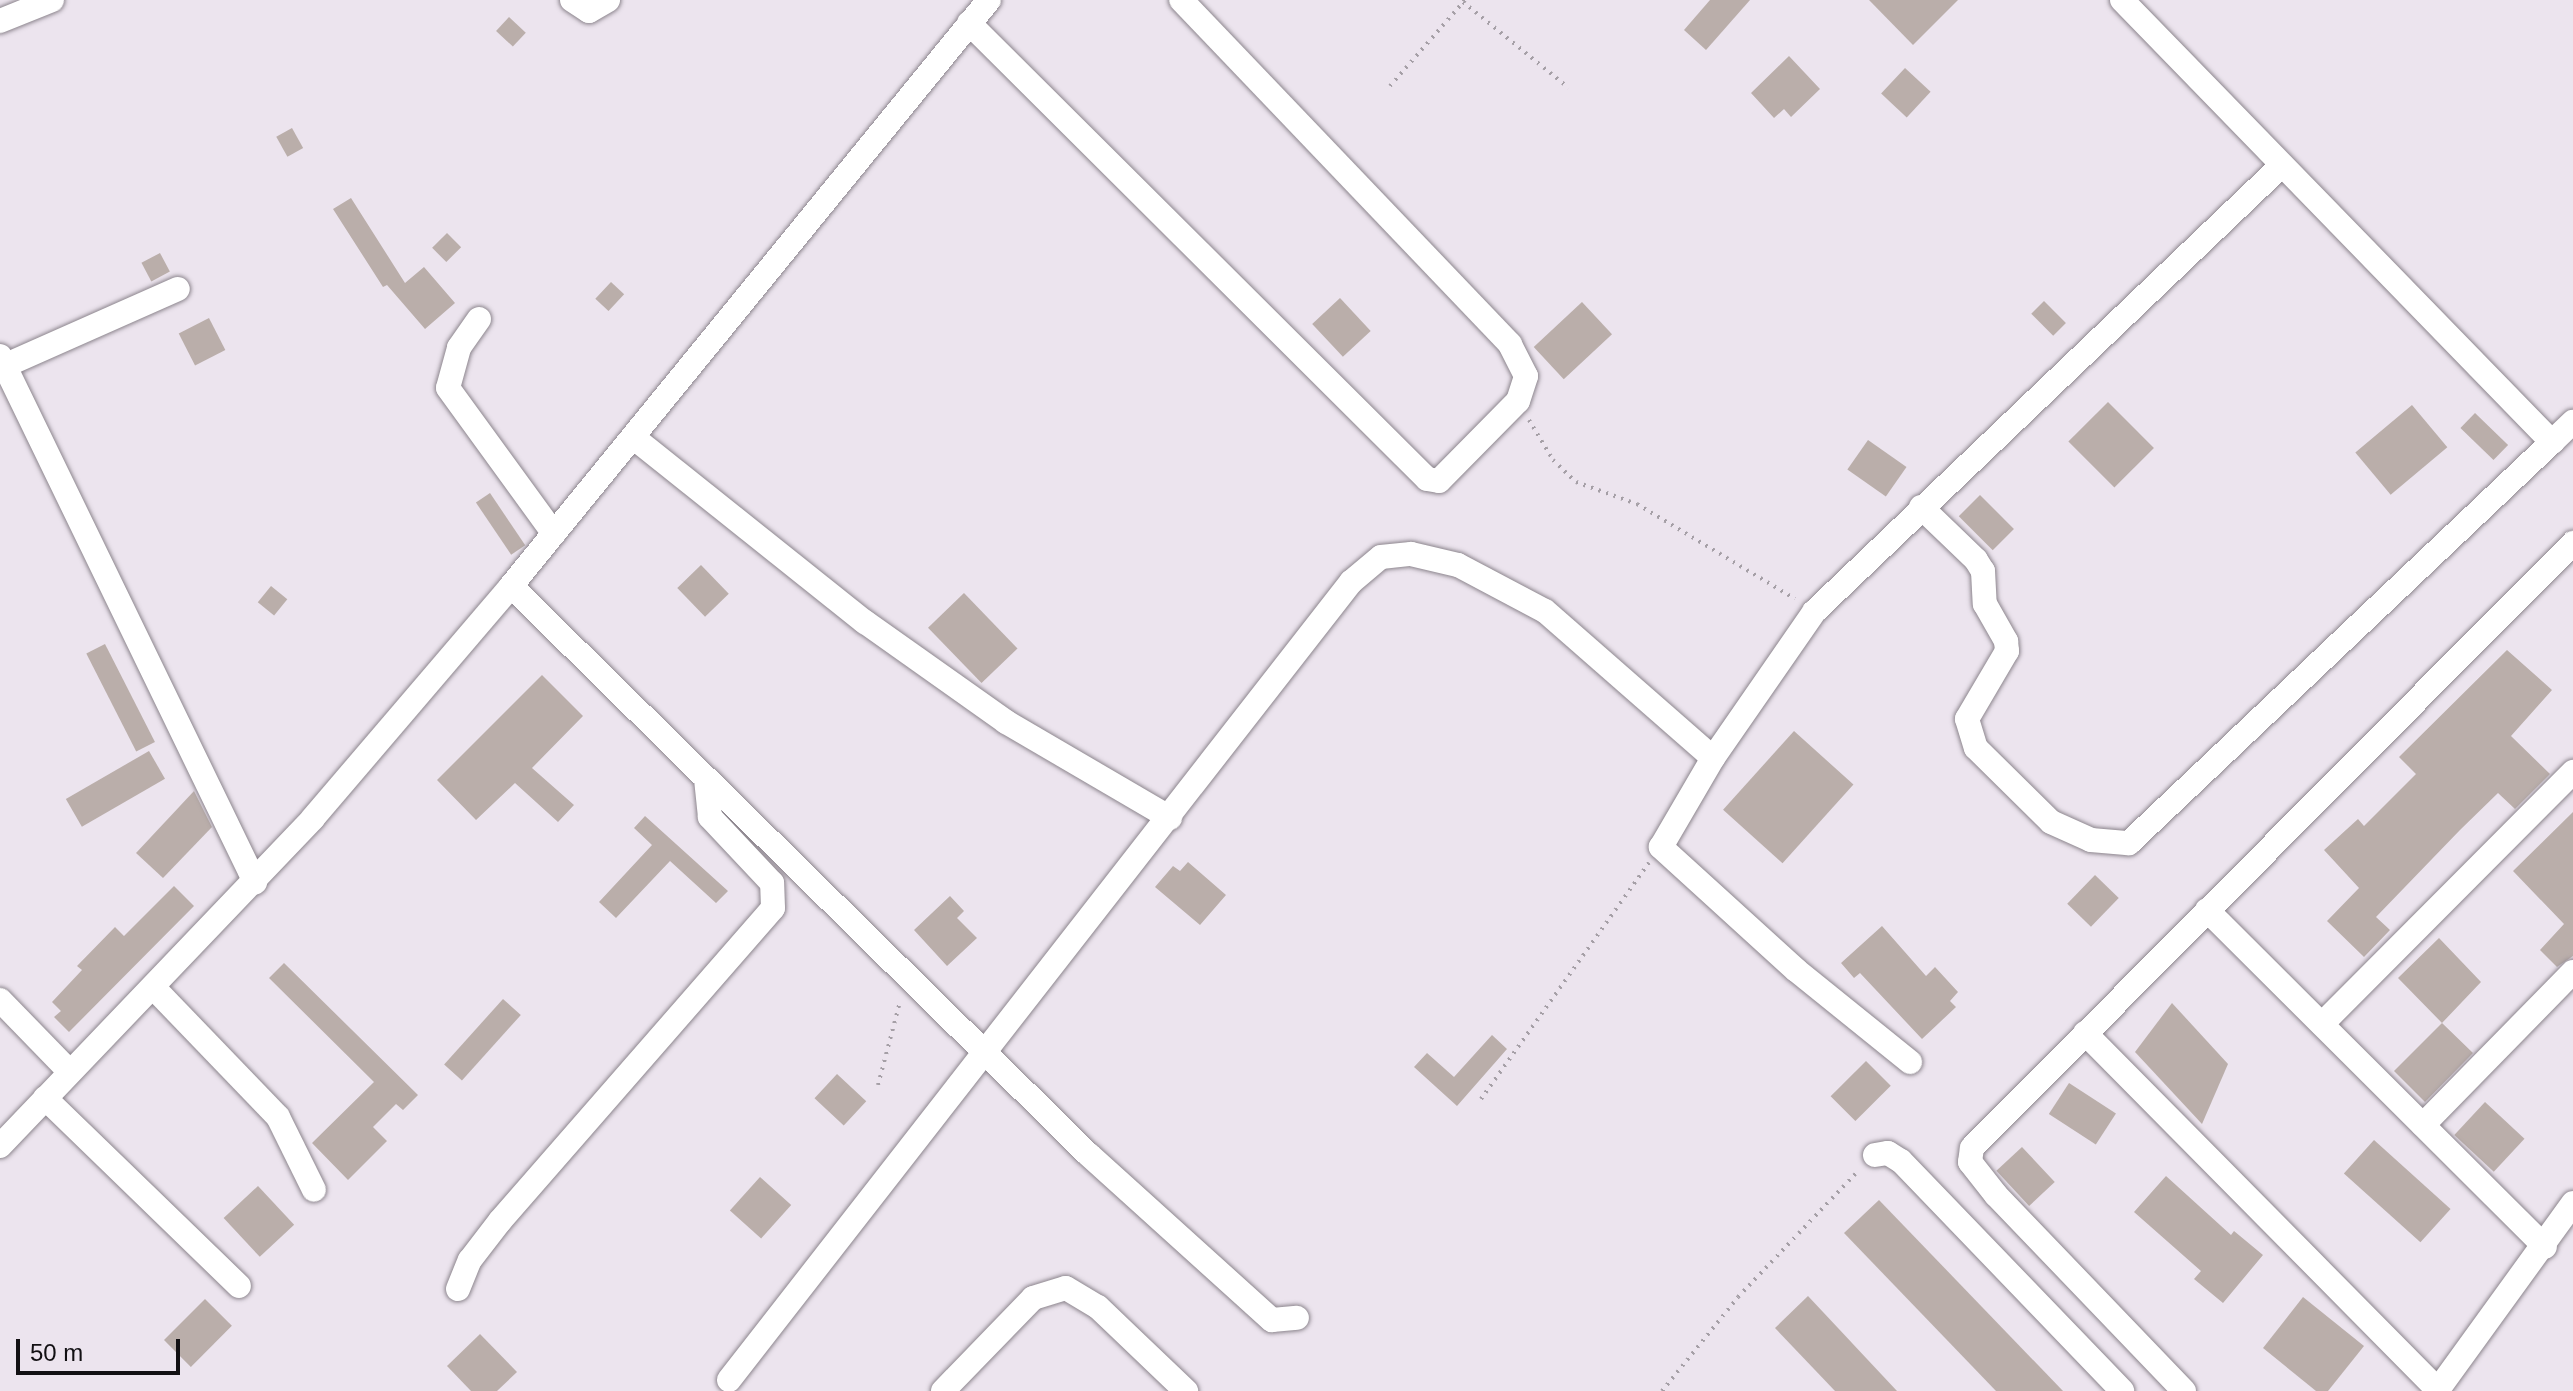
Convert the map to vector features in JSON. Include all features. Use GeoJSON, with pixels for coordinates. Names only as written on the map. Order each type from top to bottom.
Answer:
{"type":"FeatureCollection","features":[{"type":"Feature","properties":{"kind":"street"},"geometry":{"type":"LineString","coordinates":[[0,21],[52,0]]}},
{"type":"Feature","properties":{"kind":"street"},"geometry":{"type":"LineString","coordinates":[[572,0],[589,11],[608,0]]}},
{"type":"Feature","properties":{"kind":"street"},"geometry":{"type":"LineString","coordinates":[[0,1146],[69,1071],[255,882],[511,586],[989,0]]}},
{"type":"Feature","properties":{"kind":"street"},"geometry":{"type":"LineString","coordinates":[[969,23],[1427,479],[1439,481],[1518,401],[1526,376],[1510,344],[1481,308],[1181,0]]}},
{"type":"Feature","properties":{"kind":"street"},"geometry":{"type":"LineString","coordinates":[[2122,0],[2280,167],[2552,442]]}},
{"type":"Feature","properties":{"kind":"street"},"geometry":{"type":"LineString","coordinates":[[1910,1062],[1796,970],[1661,847],[1713,758],[1814,612],[2280,167]]}},
{"type":"Feature","properties":{"kind":"street"},"geometry":{"type":"LineString","coordinates":[[178,289],[2,361],[255,882]]}},
{"type":"Feature","properties":{"kind":"street"},"geometry":{"type":"LineString","coordinates":[[479,319],[459,348],[448,388],[554,534]]}},
{"type":"Feature","properties":{"kind":"street"},"geometry":{"type":"LineString","coordinates":[[1921,507],[1976,560],[1983,571],[1985,604],[2006,641],[2007,651],[1967,719],[1976,748],[2051,822],[2091,840],[2129,843],[2573,422]]}},
{"type":"Feature","properties":{"kind":"street"},"geometry":{"type":"LineString","coordinates":[[633,437],[832,596],[954,686],[1105,785],[1170,818]]}},
{"type":"Feature","properties":{"kind":"street"},"geometry":{"type":"LineString","coordinates":[[2184,1391],[1970,1162],[1978,1141],[2573,543]]}},
{"type":"Feature","properties":{"kind":"street"},"geometry":{"type":"LineString","coordinates":[[729,1380],[980,1053],[1170,818],[1351,582],[1381,557],[1411,554],[1458,565],[1545,611],[1713,758]]}},
{"type":"Feature","properties":{"kind":"street"},"geometry":{"type":"LineString","coordinates":[[511,586],[907,976],[980,1053],[1272,1320],[1297,1318]]}},
{"type":"Feature","properties":{"kind":"street"},"geometry":{"type":"LineString","coordinates":[[2322,1024],[2573,772]]}},
{"type":"Feature","properties":{"kind":"street"},"geometry":{"type":"LineString","coordinates":[[458,1289],[470,1260],[500,1221],[773,908],[772,883],[710,817],[706,778]]}},
{"type":"Feature","properties":{"kind":"street"},"geometry":{"type":"LineString","coordinates":[[2207,910],[2545,1247]]}},
{"type":"Feature","properties":{"kind":"street"},"geometry":{"type":"LineString","coordinates":[[2423,1125],[2573,972]]}},
{"type":"Feature","properties":{"kind":"street"},"geometry":{"type":"LineString","coordinates":[[153,987],[278,1117],[314,1190]]}},
{"type":"Feature","properties":{"kind":"street"},"geometry":{"type":"LineString","coordinates":[[0,1000],[69,1071]]}},
{"type":"Feature","properties":{"kind":"street"},"geometry":{"type":"LineString","coordinates":[[2085,1033],[2437,1391],[2545,1247],[2573,1203]]}},
{"type":"Feature","properties":{"kind":"street"},"geometry":{"type":"LineString","coordinates":[[45,1098],[239,1286]]}},
{"type":"Feature","properties":{"kind":"street"},"geometry":{"type":"LineString","coordinates":[[1875,1155],[1888,1153],[1901,1161],[2122,1391]]}},
{"type":"Feature","properties":{"kind":"street"},"geometry":{"type":"LineString","coordinates":[[943,1391],[1033,1298],[1066,1288],[1098,1307],[1186,1391]]}},
{"type":"Feature","properties":{"kind":"path"},"geometry":{"type":"LineString","coordinates":[[1390,86],[1464,1],[1569,88]]}},
{"type":"Feature","properties":{"kind":"path"},"geometry":{"type":"LineString","coordinates":[[1518,401],[1553,460],[1576,482],[1672,522],[1814,612]]}},
{"type":"Feature","properties":{"kind":"path"},"geometry":{"type":"LineString","coordinates":[[1481,1099],[1661,847]]}},
{"type":"Feature","properties":{"kind":"path"},"geometry":{"type":"LineString","coordinates":[[878,1085],[907,976]]}},
{"type":"Feature","properties":{"kind":"path"},"geometry":{"type":"LineString","coordinates":[[1662,1391],[1738,1297],[1875,1155]]}},
{"type":"Feature","properties":{"kind":"building"},"geometry":{"type":"Polygon","coordinates":[[[1710,0],[1750,0],[1706,50],[1684,30],[1710,0]]]}},
{"type":"Feature","properties":{"kind":"building"},"geometry":{"type":"Polygon","coordinates":[[[1869,0],[1958,0],[1913,45],[1869,0]]]}},
{"type":"Feature","properties":{"kind":"building"},"geometry":{"type":"Polygon","coordinates":[[[509,17],[526,33],[513,47],[496,31],[509,17]]]}},
{"type":"Feature","properties":{"kind":"building"},"geometry":{"type":"Polygon","coordinates":[[[1789,56],[1820,89],[1791,117],[1784,109],[1774,118],[1751,93],[1789,56]]]}},
{"type":"Feature","properties":{"kind":"building"},"geometry":{"type":"Polygon","coordinates":[[[1905,68],[1931,92],[1907,117],[1881,94],[1905,68]]]}},
{"type":"Feature","properties":{"kind":"building"},"geometry":{"type":"Polygon","coordinates":[[[292,128],[303,148],[287,157],[276,137],[292,128]]]}},
{"type":"Feature","properties":{"kind":"building"},"geometry":{"type":"Polygon","coordinates":[[[351,198],[405,283],[424,267],[455,303],[425,329],[387,285],[383,287],[333,209],[351,198]]]}},
{"type":"Feature","properties":{"kind":"building"},"geometry":{"type":"Polygon","coordinates":[[[447,233],[461,247],[446,262],[432,248],[447,233]]]}},
{"type":"Feature","properties":{"kind":"building"},"geometry":{"type":"Polygon","coordinates":[[[160,253],[170,272],[151,281],[141,263],[160,253]]]}},
{"type":"Feature","properties":{"kind":"building"},"geometry":{"type":"Polygon","coordinates":[[[611,282],[624,294],[608,311],[595,299],[611,282]]]}},
{"type":"Feature","properties":{"kind":"building"},"geometry":{"type":"Polygon","coordinates":[[[1340,298],[1371,331],[1343,357],[1312,324],[1340,298]]]}},
{"type":"Feature","properties":{"kind":"building"},"geometry":{"type":"Polygon","coordinates":[[[2044,301],[2066,323],[2053,336],[2031,314],[2044,301]]]}},
{"type":"Feature","properties":{"kind":"building"},"geometry":{"type":"Polygon","coordinates":[[[1582,302],[1612,334],[1564,379],[1534,347],[1582,302]]]}},
{"type":"Feature","properties":{"kind":"building"},"geometry":{"type":"Polygon","coordinates":[[[209,318],[225,350],[195,366],[179,333],[209,318]]]}},
{"type":"Feature","properties":{"kind":"building"},"geometry":{"type":"Polygon","coordinates":[[[2108,402],[2154,448],[2114,488],[2068,442],[2108,402]]]}},
{"type":"Feature","properties":{"kind":"building"},"geometry":{"type":"Polygon","coordinates":[[[2412,405],[2447,447],[2391,495],[2355,453],[2412,405]]]}},
{"type":"Feature","properties":{"kind":"building"},"geometry":{"type":"Polygon","coordinates":[[[2475,413],[2508,445],[2494,460],[2460,428],[2475,413]]]}},
{"type":"Feature","properties":{"kind":"building"},"geometry":{"type":"Polygon","coordinates":[[[1868,440],[1907,467],[1886,496],[1847,469],[1868,440]]]}},
{"type":"Feature","properties":{"kind":"building"},"geometry":{"type":"Polygon","coordinates":[[[490,493],[525,545],[511,555],[476,503],[490,493]]]}},
{"type":"Feature","properties":{"kind":"building"},"geometry":{"type":"Polygon","coordinates":[[[1980,495],[2014,529],[1993,550],[1959,516],[1980,495]]]}},
{"type":"Feature","properties":{"kind":"building"},"geometry":{"type":"Polygon","coordinates":[[[701,565],[729,594],[705,617],[677,588],[701,565]]]}},
{"type":"Feature","properties":{"kind":"building"},"geometry":{"type":"Polygon","coordinates":[[[271,586],[287,599],[274,616],[258,602],[271,586]]]}},
{"type":"Feature","properties":{"kind":"building"},"geometry":{"type":"Polygon","coordinates":[[[964,593],[1017,648],[982,683],[928,628],[964,593]]]}},
{"type":"Feature","properties":{"kind":"building"},"geometry":{"type":"Polygon","coordinates":[[[105,644],[155,742],[136,752],[86,654],[105,644]]]}},
{"type":"Feature","properties":{"kind":"building"},"geometry":{"type":"Polygon","coordinates":[[[2507,650],[2552,690],[2511,736],[2550,774],[2515,809],[2498,793],[2460,830],[2376,917],[2390,930],[2364,957],[2327,921],[2359,888],[2324,850],[2358,819],[2364,826],[2416,774],[2399,757],[2507,650]]]}},
{"type":"Feature","properties":{"kind":"building"},"geometry":{"type":"Polygon","coordinates":[[[542,675],[583,716],[532,768],[574,805],[558,822],[515,783],[476,820],[437,780],[542,675]]]}},
{"type":"Feature","properties":{"kind":"building"},"geometry":{"type":"Polygon","coordinates":[[[1794,731],[1853,785],[1783,863],[1723,810],[1794,731]]]}},
{"type":"Feature","properties":{"kind":"building"},"geometry":{"type":"Polygon","coordinates":[[[149,751],[165,779],[82,827],[66,799],[149,751]]]}},
{"type":"Feature","properties":{"kind":"building"},"geometry":{"type":"Polygon","coordinates":[[[194,791],[212,827],[163,878],[136,853],[194,791]]]}},
{"type":"Feature","properties":{"kind":"building"},"geometry":{"type":"Polygon","coordinates":[[[2573,812],[2573,956],[2557,967],[2540,950],[2564,924],[2513,871],[2573,812]]]}},
{"type":"Feature","properties":{"kind":"building"},"geometry":{"type":"Polygon","coordinates":[[[645,816],[728,891],[716,903],[670,861],[616,918],[599,902],[652,845],[634,828],[645,816]]]}},
{"type":"Feature","properties":{"kind":"building"},"geometry":{"type":"Polygon","coordinates":[[[1188,862],[1226,895],[1200,925],[1155,887],[1173,866],[1180,871],[1188,862]]]}},
{"type":"Feature","properties":{"kind":"building"},"geometry":{"type":"Polygon","coordinates":[[[2095,875],[2119,898],[2091,927],[2067,904],[2095,875]]]}},
{"type":"Feature","properties":{"kind":"building"},"geometry":{"type":"Polygon","coordinates":[[[174,886],[194,906],[69,1032],[54,1017],[61,1011],[52,1002],[82,970],[77,966],[115,927],[124,936],[174,886]]]}},
{"type":"Feature","properties":{"kind":"building"},"geometry":{"type":"Polygon","coordinates":[[[950,896],[964,911],[957,918],[977,938],[947,966],[914,930],[950,896]]]}},
{"type":"Feature","properties":{"kind":"building"},"geometry":{"type":"Polygon","coordinates":[[[1882,926],[1926,976],[1935,967],[1958,992],[1950,1001],[1956,1007],[1922,1039],[1860,973],[1854,978],[1841,963],[1882,926]]]}},
{"type":"Feature","properties":{"kind":"building"},"geometry":{"type":"Polygon","coordinates":[[[2439,938],[2481,982],[2442,1023],[2398,978],[2439,938]]]}},
{"type":"Feature","properties":{"kind":"building"},"geometry":{"type":"Polygon","coordinates":[[[284,963],[418,1095],[403,1110],[396,1104],[373,1127],[387,1141],[348,1180],[312,1143],[374,1082],[269,978],[284,963]]]}},
{"type":"Feature","properties":{"kind":"building"},"geometry":{"type":"Polygon","coordinates":[[[503,999],[521,1015],[462,1080],[444,1064],[503,999]]]}},
{"type":"Feature","properties":{"kind":"building"},"geometry":{"type":"Polygon","coordinates":[[[2172,1003],[2228,1064],[2202,1124],[2135,1052],[2172,1003]]]}},
{"type":"Feature","properties":{"kind":"building"},"geometry":{"type":"Polygon","coordinates":[[[2442,1023],[2473,1053],[2425,1102],[2394,1071],[2442,1023]]]}},
{"type":"Feature","properties":{"kind":"building"},"geometry":{"type":"Polygon","coordinates":[[[1492,1035],[1507,1049],[1457,1106],[1414,1067],[1427,1053],[1454,1077],[1492,1035]]]}},
{"type":"Feature","properties":{"kind":"building"},"geometry":{"type":"Polygon","coordinates":[[[1866,1061],[1891,1086],[1855,1121],[1831,1096],[1866,1061]]]}},
{"type":"Feature","properties":{"kind":"building"},"geometry":{"type":"Polygon","coordinates":[[[837,1074],[866,1101],[844,1125],[814,1098],[837,1074]]]}},
{"type":"Feature","properties":{"kind":"building"},"geometry":{"type":"Polygon","coordinates":[[[2069,1083],[2116,1113],[2096,1145],[2049,1114],[2069,1083]]]}},
{"type":"Feature","properties":{"kind":"building"},"geometry":{"type":"Polygon","coordinates":[[[2485,1102],[2524,1139],[2494,1172],[2454,1135],[2485,1102]]]}},
{"type":"Feature","properties":{"kind":"building"},"geometry":{"type":"Polygon","coordinates":[[[2374,1140],[2451,1209],[2420,1242],[2344,1173],[2374,1140]]]}},
{"type":"Feature","properties":{"kind":"building"},"geometry":{"type":"Polygon","coordinates":[[[2022,1147],[2055,1182],[2029,1206],[1996,1171],[2022,1147]]]}},
{"type":"Feature","properties":{"kind":"building"},"geometry":{"type":"Polygon","coordinates":[[[2166,1176],[2231,1235],[2234,1231],[2263,1255],[2223,1303],[2194,1279],[2201,1271],[2134,1212],[2166,1176]]]}},
{"type":"Feature","properties":{"kind":"building"},"geometry":{"type":"Polygon","coordinates":[[[760,1177],[791,1205],[761,1239],[730,1210],[760,1177]]]}},
{"type":"Feature","properties":{"kind":"building"},"geometry":{"type":"Polygon","coordinates":[[[258,1186],[294,1225],[260,1257],[224,1218],[258,1186]]]}},
{"type":"Feature","properties":{"kind":"building"},"geometry":{"type":"Polygon","coordinates":[[[1879,1200],[2063,1391],[1996,1391],[1844,1233],[1879,1200]]]}},
{"type":"Feature","properties":{"kind":"building"},"geometry":{"type":"Polygon","coordinates":[[[1808,1296],[1897,1391],[1835,1391],[1775,1328],[1808,1296]]]}},
{"type":"Feature","properties":{"kind":"building"},"geometry":{"type":"Polygon","coordinates":[[[2303,1297],[2364,1346],[2328,1391],[2316,1391],[2263,1348],[2303,1297]]]}},
{"type":"Feature","properties":{"kind":"building"},"geometry":{"type":"Polygon","coordinates":[[[205,1299],[232,1326],[191,1367],[164,1340],[205,1299]]]}},
{"type":"Feature","properties":{"kind":"building"},"geometry":{"type":"Polygon","coordinates":[[[480,1334],[517,1372],[497,1391],[471,1391],[447,1366],[480,1334]]]}}]}
